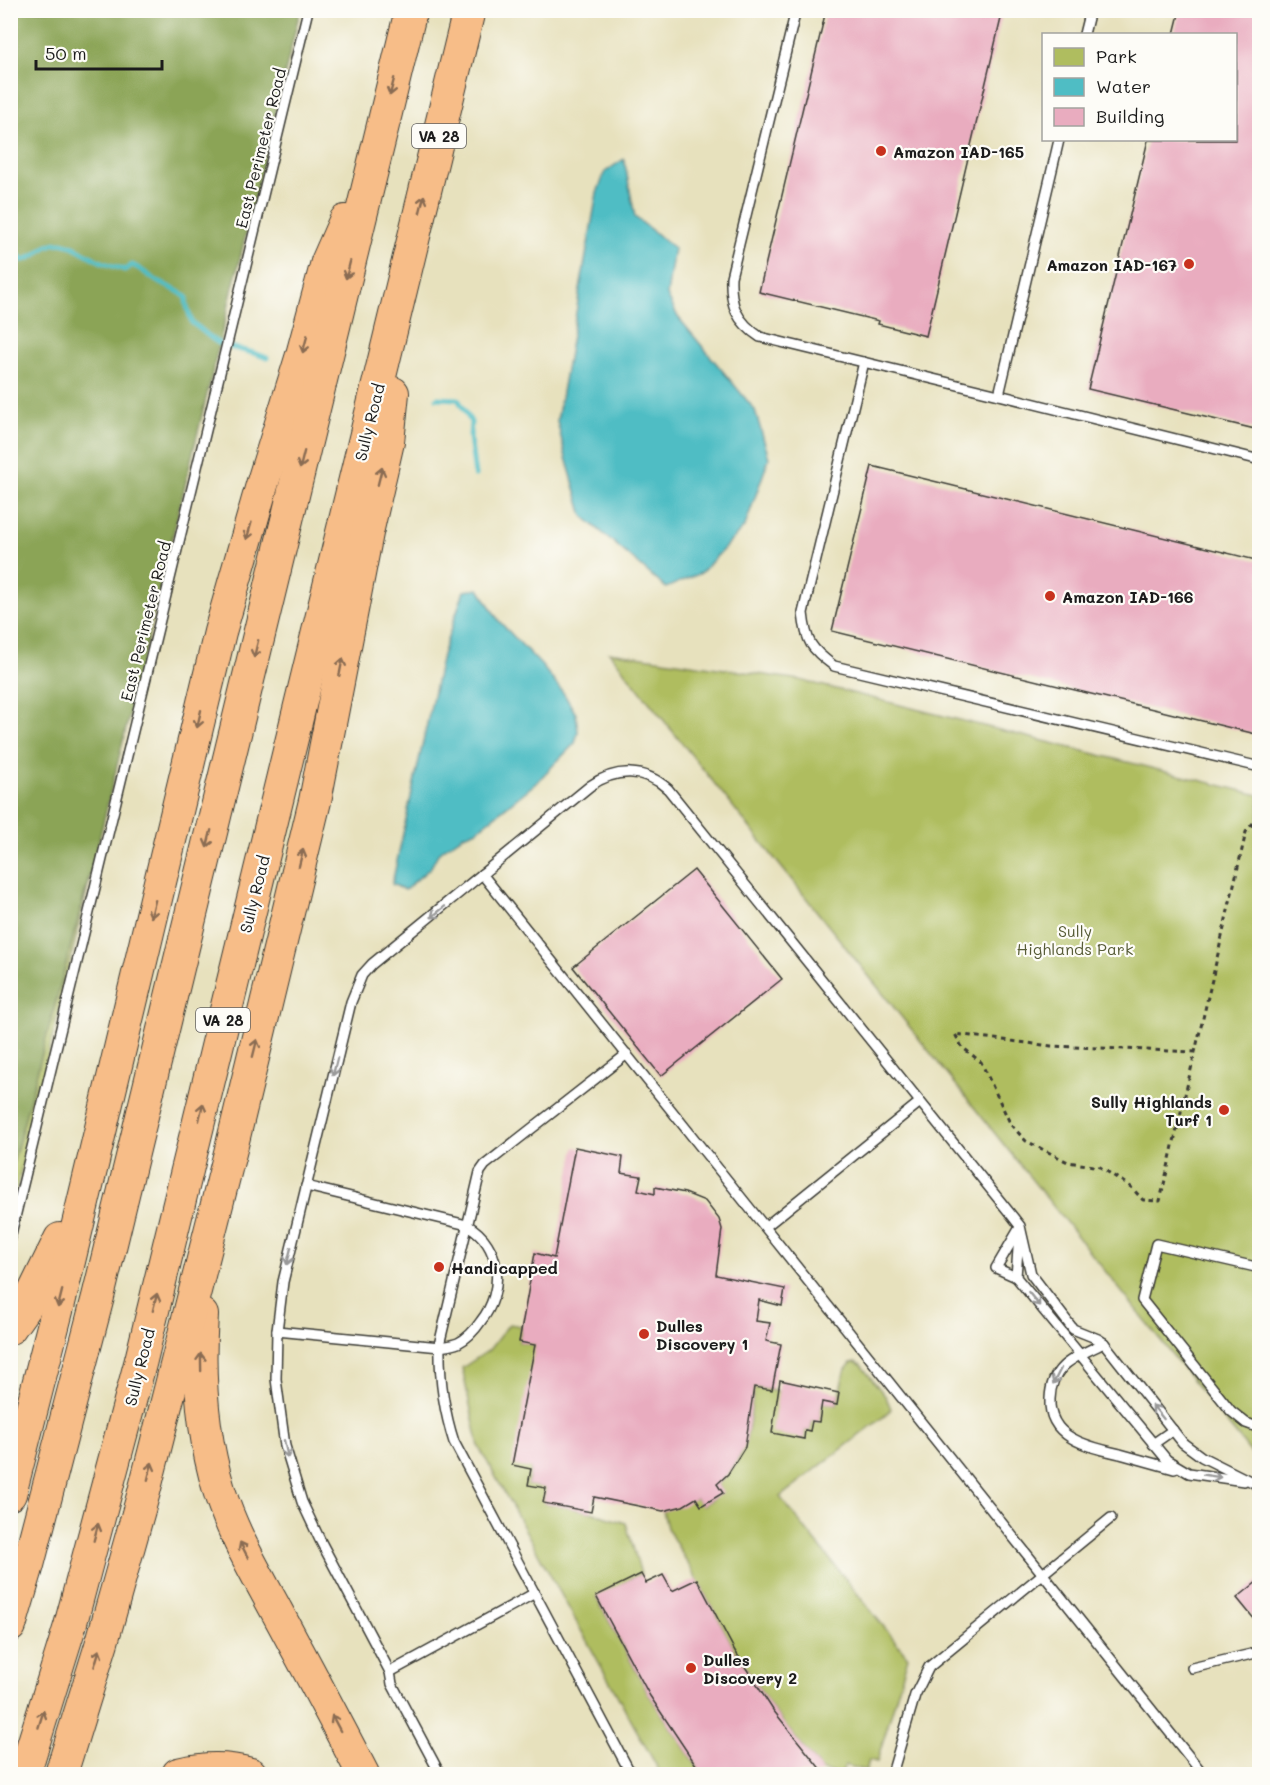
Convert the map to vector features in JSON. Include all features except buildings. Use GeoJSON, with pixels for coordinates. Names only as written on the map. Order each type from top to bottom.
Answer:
{"type":"FeatureCollection","features":[{"type":"Feature","properties":{"kind":"highway"},"geometry":{"type":"LineString","coordinates":[[10,1626],[98,1297],[411,10]]}},
{"type":"Feature","properties":{"kind":"highway","name":"Sully Road"},"geometry":{"type":"LineString","coordinates":[[24,1774],[70,1626],[121,1437],[469,10]]}},
{"type":"Feature","properties":{"kind":"highway"},"geometry":{"type":"LineString","coordinates":[[10,1494],[217,644],[327,262],[376,152]]}},
{"type":"Feature","properties":{"kind":"highway"},"geometry":{"type":"LineString","coordinates":[[61,1774],[125,1564],[232,1145],[315,801],[367,533],[388,442],[409,261]]}},
{"type":"Feature","properties":{"kind":"highway"},"geometry":{"type":"LineString","coordinates":[[10,1328],[43,1276],[62,1236],[87,1148],[112,1079]]}},
{"type":"Feature","properties":{"kind":"highway"},"geometry":{"type":"LineString","coordinates":[[232,1145],[206,1284],[201,1337],[203,1402],[212,1461],[219,1490],[242,1546],[363,1774]]}},
{"type":"Feature","properties":{"kind":"highway"},"geometry":{"type":"LineString","coordinates":[[178,1774],[206,1769],[251,1774]]}},
{"type":"Feature","properties":{"kind":"lane","name":"East Perimeter Road"},"geometry":{"type":"LineString","coordinates":[[10,1238],[308,10]]}},
{"type":"Feature","properties":{"kind":"lane"},"geometry":{"type":"LineString","coordinates":[[796,10],[731,277],[730,296],[734,309],[749,330],[760,337],[1260,460]]}},
{"type":"Feature","properties":{"kind":"lane"},"geometry":{"type":"LineString","coordinates":[[1084,33],[1090,10]]}},
{"type":"Feature","properties":{"kind":"lane"},"geometry":{"type":"LineString","coordinates":[[999,395],[1059,141]]}},
{"type":"Feature","properties":{"kind":"lane"},"geometry":{"type":"LineString","coordinates":[[864,362],[803,613],[805,634],[816,652],[834,666],[1260,767]]}},
{"type":"Feature","properties":{"kind":"lane"},"geometry":{"type":"LineString","coordinates":[[440,1774],[392,1684],[390,1672],[320,1540],[295,1483],[285,1446],[278,1402],[275,1355],[283,1282],[351,1002],[362,975],[599,780],[627,772],[638,773],[654,777],[675,796],[1020,1226],[1031,1274],[1073,1329],[1104,1343],[1184,1443],[1203,1457],[1257,1486]]}},
{"type":"Feature","properties":{"kind":"lane"},"geometry":{"type":"LineString","coordinates":[[482,874],[1203,1774]]}},
{"type":"Feature","properties":{"kind":"lane"},"geometry":{"type":"LineString","coordinates":[[627,1054],[485,1165],[477,1180],[440,1347],[441,1391],[454,1442],[631,1774]]}},
{"type":"Feature","properties":{"kind":"lane"},"geometry":{"type":"LineString","coordinates":[[765,1227],[920,1102]]}},
{"type":"Feature","properties":{"kind":"lane"},"geometry":{"type":"LineString","coordinates":[[277,1331],[440,1347],[458,1343],[473,1332],[488,1312],[496,1295],[495,1263],[490,1250],[475,1230],[466,1225],[306,1186]]}},
{"type":"Feature","properties":{"kind":"lane"},"geometry":{"type":"LineString","coordinates":[[1016,1277],[1020,1226]]}},
{"type":"Feature","properties":{"kind":"lane"},"geometry":{"type":"LineString","coordinates":[[1020,1226],[996,1268],[1016,1277],[1167,1460],[1189,1473]]}},
{"type":"Feature","properties":{"kind":"lane"},"geometry":{"type":"LineString","coordinates":[[1260,1268],[1155,1244],[1142,1300],[1231,1411],[1246,1423],[1260,1428]]}},
{"type":"Feature","properties":{"kind":"lane"},"geometry":{"type":"LineString","coordinates":[[1104,1343],[1060,1368],[1051,1389],[1050,1408],[1059,1427],[1066,1435],[1082,1444],[1189,1473],[1257,1486]]}},
{"type":"Feature","properties":{"kind":"lane"},"geometry":{"type":"LineString","coordinates":[[1153,1444],[1173,1430]]}},
{"type":"Feature","properties":{"kind":"lane"},"geometry":{"type":"LineString","coordinates":[[892,1774],[915,1695],[929,1667],[1111,1518]]}},
{"type":"Feature","properties":{"kind":"lane"},"geometry":{"type":"LineString","coordinates":[[390,1672],[535,1593]]}},
{"type":"Feature","properties":{"kind":"lane"},"geometry":{"type":"LineString","coordinates":[[1192,1668],[1260,1652]]}},
{"type":"Feature","properties":{"kind":"path"},"geometry":{"type":"LineString","coordinates":[[1196,1052],[1052,1046],[955,1034],[962,1047],[981,1062],[1011,1125],[1026,1141],[1068,1162],[1100,1167],[1131,1187],[1143,1200],[1160,1201],[1196,1052],[1246,832],[1260,814]]}},
{"type":"Feature","properties":{"kind":"green space"},"geometry":{"type":"Polygon","coordinates":[[[11,10],[300,11],[100,836],[11,1170],[11,10]]]}},
{"type":"Feature","properties":{"kind":"green space","name":"Sully Highlands Park"},"geometry":{"type":"Polygon","coordinates":[[[609,652],[800,680],[1259,795],[1259,1463],[609,652]]]}},
{"type":"Feature","properties":{"kind":"green space"},"geometry":{"type":"Polygon","coordinates":[[[100,836],[11,1213],[11,1170],[100,836]]]}},
{"type":"Feature","properties":{"kind":"green space"},"geometry":{"type":"Polygon","coordinates":[[[509,1324],[522,1326],[519,1342],[535,1345],[531,1469],[528,1485],[546,1488],[544,1503],[591,1512],[626,1523],[641,1574],[596,1597],[650,1696],[702,1774],[661,1774],[479,1447],[462,1368],[489,1350],[509,1324]]]}},
{"type":"Feature","properties":{"kind":"green space"},"geometry":{"type":"Polygon","coordinates":[[[851,1363],[861,1365],[886,1397],[891,1409],[780,1497],[908,1657],[877,1762],[869,1760],[866,1771],[845,1765],[841,1774],[822,1771],[773,1710],[735,1651],[667,1528],[663,1511],[696,1498],[702,1506],[722,1493],[717,1484],[736,1462],[746,1440],[754,1387],[779,1392],[803,1439],[805,1430],[810,1431],[812,1421],[819,1421],[822,1402],[837,1405],[844,1372],[851,1363]]]}},
{"type":"Feature","properties":{"kind":"water"},"geometry":{"type":"Polygon","coordinates":[[[624,159],[635,217],[674,248],[667,295],[678,317],[755,410],[769,458],[745,526],[701,573],[666,588],[583,516],[557,421],[597,193],[605,172],[624,159]]]}},
{"type":"Feature","properties":{"kind":"water"},"geometry":{"type":"Polygon","coordinates":[[[479,589],[499,621],[542,666],[564,694],[576,714],[578,732],[575,743],[536,783],[477,830],[464,835],[439,852],[431,867],[405,890],[392,884],[442,655],[464,591],[479,589]]]}},
{"type":"Feature","properties":{"kind":"waterway"},"geometry":{"type":"LineString","coordinates":[[10,258],[19,256],[23,260],[27,259],[46,247],[59,243],[125,270],[132,265],[187,298],[186,303],[192,323],[220,344]]}},
{"type":"Feature","properties":{"kind":"waterway"},"geometry":{"type":"LineString","coordinates":[[230,347],[267,358]]}},
{"type":"Feature","properties":{"kind":"waterway"},"geometry":{"type":"LineString","coordinates":[[437,398],[458,399],[471,422],[470,437],[475,475]]}},
{"type":"Feature","properties":{"kind":"place","name":"Amazon IAD-165"},"geometry":{"type":"Point","coordinates":[881,151]}},
{"type":"Feature","properties":{"kind":"place","name":"Amazon IAD-167"},"geometry":{"type":"Point","coordinates":[1189,264]}},
{"type":"Feature","properties":{"kind":"place","name":"Amazon IAD-166"},"geometry":{"type":"Point","coordinates":[1050,596]}},
{"type":"Feature","properties":{"kind":"place","name":"Sully Highlands Turf 1"},"geometry":{"type":"Point","coordinates":[1224,1110]}},
{"type":"Feature","properties":{"kind":"place","name":"Handicapped"},"geometry":{"type":"Point","coordinates":[439,1267]}},
{"type":"Feature","properties":{"kind":"place","name":"Dulles Discovery 1"},"geometry":{"type":"Point","coordinates":[644,1334]}},
{"type":"Feature","properties":{"kind":"place","name":"Dulles Discovery 2"},"geometry":{"type":"Point","coordinates":[691,1668]}}]}
